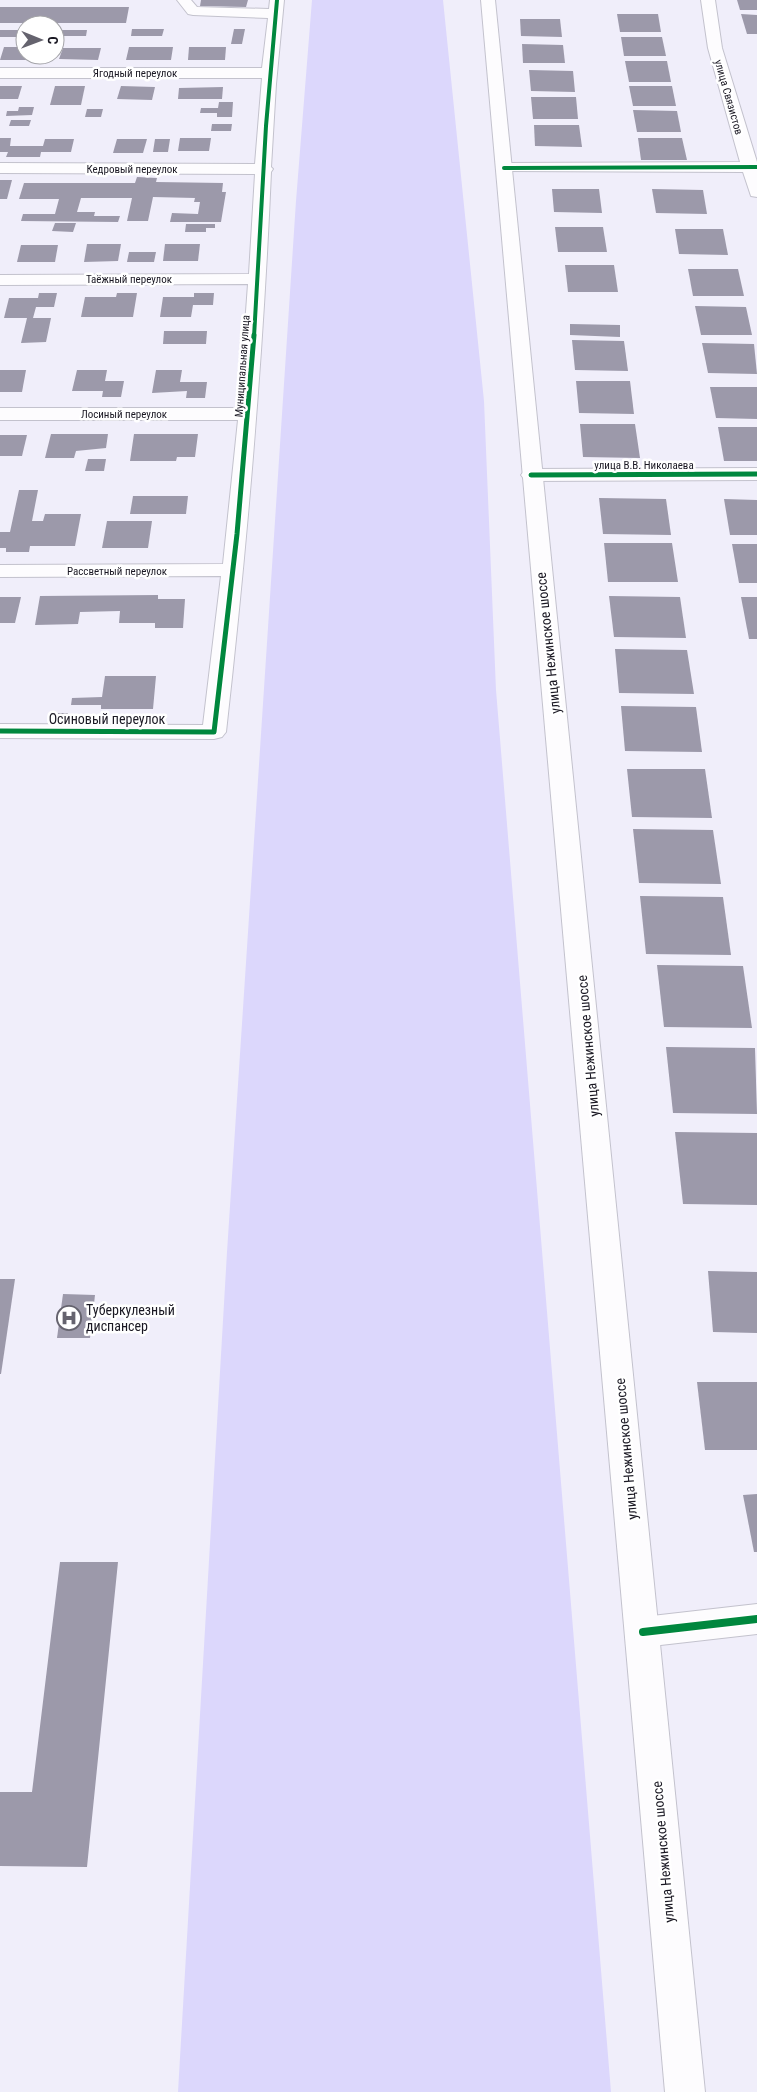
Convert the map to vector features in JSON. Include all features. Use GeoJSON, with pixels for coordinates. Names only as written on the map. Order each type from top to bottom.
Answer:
{"type":"FeatureCollection","features":[{"type":"Feature","properties":{"kind":"street"},"geometry":{"type":"LineString","coordinates":[[184,0],[193,11],[276,7]]}},
{"type":"Feature","properties":{"kind":"street","name":"улица Нежинское шоссе"},"geometry":{"type":"LineString","coordinates":[[488,0],[531,475],[686,2092]]}},
{"type":"Feature","properties":{"kind":"street","name":"улица Связистов"},"geometry":{"type":"LineString","coordinates":[[708,0],[715,48],[753,167],[757,192]]}},
{"type":"Feature","properties":{"kind":"street","name":"Муниципальная улица"},"geometry":{"type":"LineString","coordinates":[[214,732],[234,570],[249,414],[270,73],[276,7]]}},
{"type":"Feature","properties":{"kind":"street","name":"Ягодный переулок"},"geometry":{"type":"LineString","coordinates":[[0,73],[270,73]]}},
{"type":"Feature","properties":{"kind":"street"},"geometry":{"type":"LineString","coordinates":[[504,168],[753,167]]}},
{"type":"Feature","properties":{"kind":"street","name":"Кедровый переулок"},"geometry":{"type":"LineString","coordinates":[[0,168],[264,169]]}},
{"type":"Feature","properties":{"kind":"street","name":"Таёжный переулок"},"geometry":{"type":"LineString","coordinates":[[0,280],[258,279]]}},
{"type":"Feature","properties":{"kind":"street","name":"Лосиный переулок"},"geometry":{"type":"LineString","coordinates":[[0,414],[249,414]]}},
{"type":"Feature","properties":{"kind":"street","name":"улица В.В. Николаева"},"geometry":{"type":"LineString","coordinates":[[531,475],[757,474]]}},
{"type":"Feature","properties":{"kind":"street","name":"Рассветный переулок"},"geometry":{"type":"LineString","coordinates":[[0,571],[234,570]]}},
{"type":"Feature","properties":{"kind":"street","name":"Осиновый переулок"},"geometry":{"type":"LineString","coordinates":[[0,731],[214,732]]}},
{"type":"Feature","properties":{"kind":"street"},"geometry":{"type":"LineString","coordinates":[[643,1632],[757,1619]]}},
{"type":"Feature","properties":{"kind":"shaded area"},"geometry":{"type":"Polygon","coordinates":[[[312,0],[443,0],[484,401],[496,690],[611,2092],[178,2092],[227,1252],[296,201],[312,0]]]}},
{"type":"Feature","properties":{"kind":"building"},"geometry":{"type":"Polygon","coordinates":[[[201,0],[248,0],[246,7],[200,6],[201,0]]]}},
{"type":"Feature","properties":{"kind":"building"},"geometry":{"type":"Polygon","coordinates":[[[737,0],[757,0],[757,10],[740,10],[737,0]]]}},
{"type":"Feature","properties":{"kind":"building"},"geometry":{"type":"Polygon","coordinates":[[[0,7],[129,7],[126,23],[65,23],[65,15],[15,15],[15,23],[0,23],[0,7]]]}},
{"type":"Feature","properties":{"kind":"building"},"geometry":{"type":"Polygon","coordinates":[[[617,14],[658,14],[661,32],[620,32],[617,14]]]}},
{"type":"Feature","properties":{"kind":"building"},"geometry":{"type":"Polygon","coordinates":[[[741,14],[757,15],[757,34],[747,34],[741,14]]]}},
{"type":"Feature","properties":{"kind":"building"},"geometry":{"type":"Polygon","coordinates":[[[520,19],[560,19],[562,37],[521,36],[520,19]]]}},
{"type":"Feature","properties":{"kind":"building"},"geometry":{"type":"Polygon","coordinates":[[[132,29],[164,29],[162,36],[131,36],[132,29]]]}},
{"type":"Feature","properties":{"kind":"building"},"geometry":{"type":"Polygon","coordinates":[[[234,29],[245,29],[242,44],[231,44],[234,29]]]}},
{"type":"Feature","properties":{"kind":"building"},"geometry":{"type":"Polygon","coordinates":[[[0,30],[15,30],[15,37],[0,37],[0,30]]]}},
{"type":"Feature","properties":{"kind":"building"},"geometry":{"type":"Polygon","coordinates":[[[65,30],[87,30],[86,36],[65,36],[65,30]]]}},
{"type":"Feature","properties":{"kind":"building"},"geometry":{"type":"Polygon","coordinates":[[[621,37],[662,37],[666,56],[624,56],[621,37]]]}},
{"type":"Feature","properties":{"kind":"building"},"geometry":{"type":"Polygon","coordinates":[[[522,44],[563,45],[565,63],[523,63],[522,44]]]}},
{"type":"Feature","properties":{"kind":"building"},"geometry":{"type":"Polygon","coordinates":[[[4,47],[15,47],[15,60],[0,60],[4,47]]]}},
{"type":"Feature","properties":{"kind":"building"},"geometry":{"type":"Polygon","coordinates":[[[129,47],[173,47],[171,60],[126,60],[129,47]]]}},
{"type":"Feature","properties":{"kind":"building"},"geometry":{"type":"Polygon","coordinates":[[[189,47],[226,47],[225,60],[188,60],[189,47]]]}},
{"type":"Feature","properties":{"kind":"building"},"geometry":{"type":"Polygon","coordinates":[[[65,48],[101,48],[98,60],[65,59],[65,48]]]}},
{"type":"Feature","properties":{"kind":"building"},"geometry":{"type":"Polygon","coordinates":[[[625,61],[667,61],[671,82],[629,82],[625,61]]]}},
{"type":"Feature","properties":{"kind":"building"},"geometry":{"type":"Polygon","coordinates":[[[529,70],[573,71],[575,92],[531,91],[529,70]]]}},
{"type":"Feature","properties":{"kind":"building"},"geometry":{"type":"Polygon","coordinates":[[[0,86],[22,86],[18,99],[0,99],[0,86]]]}},
{"type":"Feature","properties":{"kind":"building"},"geometry":{"type":"Polygon","coordinates":[[[55,86],[85,86],[81,105],[50,105],[55,86]]]}},
{"type":"Feature","properties":{"kind":"building"},"geometry":{"type":"Polygon","coordinates":[[[121,86],[155,87],[152,100],[117,99],[121,86]]]}},
{"type":"Feature","properties":{"kind":"building"},"geometry":{"type":"Polygon","coordinates":[[[629,86],[672,86],[676,106],[633,106],[629,86]]]}},
{"type":"Feature","properties":{"kind":"building"},"geometry":{"type":"Polygon","coordinates":[[[223,87],[222,99],[178,99],[179,88],[223,87]]]}},
{"type":"Feature","properties":{"kind":"building"},"geometry":{"type":"Polygon","coordinates":[[[531,97],[576,97],[578,119],[533,119],[531,97]]]}},
{"type":"Feature","properties":{"kind":"building"},"geometry":{"type":"Polygon","coordinates":[[[219,102],[233,102],[232,117],[217,117],[217,113],[200,113],[201,108],[218,108],[219,102]]]}},
{"type":"Feature","properties":{"kind":"building"},"geometry":{"type":"Polygon","coordinates":[[[19,107],[34,107],[32,115],[6,116],[7,111],[18,111],[19,107]]]}},
{"type":"Feature","properties":{"kind":"building"},"geometry":{"type":"Polygon","coordinates":[[[87,109],[103,109],[101,117],[85,117],[87,109]]]}},
{"type":"Feature","properties":{"kind":"building"},"geometry":{"type":"Polygon","coordinates":[[[633,110],[677,111],[681,132],[637,132],[633,110]]]}},
{"type":"Feature","properties":{"kind":"building"},"geometry":{"type":"Polygon","coordinates":[[[11,120],[31,120],[29,126],[9,126],[11,120]]]}},
{"type":"Feature","properties":{"kind":"building"},"geometry":{"type":"Polygon","coordinates":[[[212,124],[232,124],[231,131],[211,131],[212,124]]]}},
{"type":"Feature","properties":{"kind":"building"},"geometry":{"type":"Polygon","coordinates":[[[534,125],[579,125],[582,147],[535,146],[534,125]]]}},
{"type":"Feature","properties":{"kind":"building"},"geometry":{"type":"Polygon","coordinates":[[[0,138],[11,138],[10,146],[43,146],[45,139],[74,139],[71,152],[41,152],[40,157],[6,157],[8,152],[0,152],[0,138]]]}},
{"type":"Feature","properties":{"kind":"building"},"geometry":{"type":"Polygon","coordinates":[[[180,138],[211,138],[209,151],[178,151],[180,138]]]}},
{"type":"Feature","properties":{"kind":"building"},"geometry":{"type":"Polygon","coordinates":[[[638,138],[682,138],[687,160],[641,160],[638,138]]]}},
{"type":"Feature","properties":{"kind":"building"},"geometry":{"type":"Polygon","coordinates":[[[117,139],[147,139],[143,153],[113,153],[117,139]]]}},
{"type":"Feature","properties":{"kind":"building"},"geometry":{"type":"Polygon","coordinates":[[[155,139],[170,139],[168,152],[153,152],[155,139]]]}},
{"type":"Feature","properties":{"kind":"building"},"geometry":{"type":"Polygon","coordinates":[[[137,177],[157,178],[156,182],[223,183],[222,192],[226,192],[221,222],[170,222],[172,213],[198,214],[200,202],[194,202],[195,198],[153,197],[148,221],[127,221],[132,198],[81,198],[77,212],[95,212],[94,216],[120,216],[118,222],[21,221],[23,214],[55,214],[59,199],[19,199],[24,183],[135,183],[137,177]]]}},
{"type":"Feature","properties":{"kind":"building"},"geometry":{"type":"Polygon","coordinates":[[[0,180],[12,180],[7,199],[0,199],[0,180]]]}},
{"type":"Feature","properties":{"kind":"building"},"geometry":{"type":"Polygon","coordinates":[[[552,189],[599,189],[602,213],[554,212],[552,189]]]}},
{"type":"Feature","properties":{"kind":"building"},"geometry":{"type":"Polygon","coordinates":[[[652,189],[703,190],[707,214],[656,213],[652,189]]]}},
{"type":"Feature","properties":{"kind":"building"},"geometry":{"type":"Polygon","coordinates":[[[55,223],[76,223],[73,232],[52,231],[55,223]]]}},
{"type":"Feature","properties":{"kind":"building"},"geometry":{"type":"Polygon","coordinates":[[[186,224],[215,224],[215,228],[206,228],[206,232],[185,232],[186,224]]]}},
{"type":"Feature","properties":{"kind":"building"},"geometry":{"type":"Polygon","coordinates":[[[555,227],[603,227],[607,252],[558,252],[555,227]]]}},
{"type":"Feature","properties":{"kind":"building"},"geometry":{"type":"Polygon","coordinates":[[[675,229],[723,229],[728,255],[679,254],[675,229]]]}},
{"type":"Feature","properties":{"kind":"building"},"geometry":{"type":"Polygon","coordinates":[[[87,244],[121,244],[118,261],[84,262],[87,244]]]}},
{"type":"Feature","properties":{"kind":"building"},"geometry":{"type":"Polygon","coordinates":[[[165,244],[200,244],[198,261],[163,261],[165,244]]]}},
{"type":"Feature","properties":{"kind":"building"},"geometry":{"type":"Polygon","coordinates":[[[21,245],[58,245],[55,262],[17,262],[21,245]]]}},
{"type":"Feature","properties":{"kind":"building"},"geometry":{"type":"Polygon","coordinates":[[[129,252],[156,252],[154,262],[127,262],[129,252]]]}},
{"type":"Feature","properties":{"kind":"building"},"geometry":{"type":"Polygon","coordinates":[[[565,265],[614,265],[618,292],[568,292],[565,265]]]}},
{"type":"Feature","properties":{"kind":"building"},"geometry":{"type":"Polygon","coordinates":[[[688,269],[738,269],[744,296],[693,296],[688,269]]]}},
{"type":"Feature","properties":{"kind":"building"},"geometry":{"type":"Polygon","coordinates":[[[39,293],[57,293],[54,307],[36,307],[33,318],[51,318],[46,342],[21,343],[27,318],[4,318],[9,298],[38,298],[39,293]]]}},
{"type":"Feature","properties":{"kind":"building"},"geometry":{"type":"Polygon","coordinates":[[[117,293],[137,293],[133,317],[81,317],[85,297],[116,297],[117,293]]]}},
{"type":"Feature","properties":{"kind":"building"},"geometry":{"type":"Polygon","coordinates":[[[194,293],[214,293],[213,305],[193,305],[191,317],[160,317],[163,297],[194,297],[194,293]]]}},
{"type":"Feature","properties":{"kind":"building"},"geometry":{"type":"Polygon","coordinates":[[[695,306],[746,307],[752,335],[701,335],[695,306]]]}},
{"type":"Feature","properties":{"kind":"building"},"geometry":{"type":"Polygon","coordinates":[[[570,324],[620,325],[620,337],[570,335],[570,324]]]}},
{"type":"Feature","properties":{"kind":"building"},"geometry":{"type":"Polygon","coordinates":[[[164,331],[207,331],[206,344],[163,344],[164,331]]]}},
{"type":"Feature","properties":{"kind":"building"},"geometry":{"type":"Polygon","coordinates":[[[572,340],[624,341],[628,371],[575,370],[572,340]]]}},
{"type":"Feature","properties":{"kind":"building"},"geometry":{"type":"Polygon","coordinates":[[[702,343],[754,344],[757,374],[708,373],[702,343]]]}},
{"type":"Feature","properties":{"kind":"building"},"geometry":{"type":"Polygon","coordinates":[[[0,370],[26,370],[22,392],[0,392],[0,370]]]}},
{"type":"Feature","properties":{"kind":"building"},"geometry":{"type":"Polygon","coordinates":[[[77,370],[107,370],[105,381],[124,381],[121,397],[102,397],[103,391],[72,391],[77,370]]]}},
{"type":"Feature","properties":{"kind":"building"},"geometry":{"type":"Polygon","coordinates":[[[156,370],[182,370],[180,382],[207,382],[205,398],[186,398],[187,391],[152,393],[156,370]]]}},
{"type":"Feature","properties":{"kind":"building"},"geometry":{"type":"Polygon","coordinates":[[[576,381],[630,381],[634,414],[579,413],[576,381]]]}},
{"type":"Feature","properties":{"kind":"building"},"geometry":{"type":"Polygon","coordinates":[[[710,387],[757,387],[757,419],[716,418],[710,387]]]}},
{"type":"Feature","properties":{"kind":"building"},"geometry":{"type":"Polygon","coordinates":[[[580,424],[635,424],[640,458],[583,457],[580,424]]]}},
{"type":"Feature","properties":{"kind":"building"},"geometry":{"type":"Polygon","coordinates":[[[718,427],[757,427],[757,461],[724,461],[718,427]]]}},
{"type":"Feature","properties":{"kind":"building"},"geometry":{"type":"Polygon","coordinates":[[[51,434],[108,434],[106,448],[76,451],[74,458],[45,458],[51,434]]]}},
{"type":"Feature","properties":{"kind":"building"},"geometry":{"type":"Polygon","coordinates":[[[134,434],[198,434],[195,457],[177,457],[176,461],[130,461],[134,434]]]}},
{"type":"Feature","properties":{"kind":"building"},"geometry":{"type":"Polygon","coordinates":[[[0,435],[27,435],[22,456],[0,456],[0,435]]]}},
{"type":"Feature","properties":{"kind":"building"},"geometry":{"type":"Polygon","coordinates":[[[88,459],[106,459],[104,471],[85,471],[88,459]]]}},
{"type":"Feature","properties":{"kind":"building"},"geometry":{"type":"Polygon","coordinates":[[[19,490],[38,490],[32,521],[43,521],[45,514],[81,514],[75,546],[30,546],[29,552],[6,552],[6,548],[0,548],[0,532],[10,532],[19,490]]]}},
{"type":"Feature","properties":{"kind":"building"},"geometry":{"type":"Polygon","coordinates":[[[133,496],[188,496],[186,514],[130,514],[133,496]]]}},
{"type":"Feature","properties":{"kind":"building"},"geometry":{"type":"Polygon","coordinates":[[[599,498],[666,499],[671,535],[603,534],[599,498]]]}},
{"type":"Feature","properties":{"kind":"building"},"geometry":{"type":"Polygon","coordinates":[[[724,499],[757,500],[757,535],[730,535],[724,499]]]}},
{"type":"Feature","properties":{"kind":"building"},"geometry":{"type":"Polygon","coordinates":[[[107,521],[152,521],[148,548],[102,548],[107,521]]]}},
{"type":"Feature","properties":{"kind":"building"},"geometry":{"type":"Polygon","coordinates":[[[604,543],[672,543],[678,582],[608,582],[604,543]]]}},
{"type":"Feature","properties":{"kind":"building"},"geometry":{"type":"Polygon","coordinates":[[[732,544],[757,544],[757,583],[739,583],[732,544]]]}},
{"type":"Feature","properties":{"kind":"building"},"geometry":{"type":"Polygon","coordinates":[[[158,595],[158,599],[185,599],[183,628],[155,628],[155,623],[119,623],[120,611],[80,612],[78,624],[35,625],[40,596],[158,595]]]}},
{"type":"Feature","properties":{"kind":"building"},"geometry":{"type":"Polygon","coordinates":[[[609,596],[680,597],[686,638],[614,637],[609,596]]]}},
{"type":"Feature","properties":{"kind":"building"},"geometry":{"type":"Polygon","coordinates":[[[0,597],[21,597],[15,623],[0,623],[0,597]]]}},
{"type":"Feature","properties":{"kind":"building"},"geometry":{"type":"Polygon","coordinates":[[[741,597],[757,597],[757,639],[749,639],[741,597]]]}},
{"type":"Feature","properties":{"kind":"building"},"geometry":{"type":"Polygon","coordinates":[[[615,649],[687,650],[694,694],[619,693],[615,649]]]}},
{"type":"Feature","properties":{"kind":"building"},"geometry":{"type":"Polygon","coordinates":[[[105,676],[156,676],[153,709],[101,709],[101,705],[71,705],[72,698],[102,697],[105,676]]]}},
{"type":"Feature","properties":{"kind":"building"},"geometry":{"type":"Polygon","coordinates":[[[621,706],[696,707],[702,752],[625,751],[621,706]]]}},
{"type":"Feature","properties":{"kind":"building"},"geometry":{"type":"Polygon","coordinates":[[[50,713],[68,713],[66,721],[48,721],[50,713]]]}},
{"type":"Feature","properties":{"kind":"building"},"geometry":{"type":"Polygon","coordinates":[[[627,769],[705,769],[712,818],[632,817],[627,769]]]}},
{"type":"Feature","properties":{"kind":"building"},"geometry":{"type":"Polygon","coordinates":[[[633,829],[713,830],[721,884],[639,883],[633,829]]]}},
{"type":"Feature","properties":{"kind":"building"},"geometry":{"type":"Polygon","coordinates":[[[640,896],[723,897],[731,955],[646,954],[640,896]]]}},
{"type":"Feature","properties":{"kind":"building"},"geometry":{"type":"Polygon","coordinates":[[[657,965],[743,966],[752,1028],[664,1027],[657,965]]]}},
{"type":"Feature","properties":{"kind":"building"},"geometry":{"type":"Polygon","coordinates":[[[666,1047],[755,1048],[757,1114],[673,1113],[666,1047]]]}},
{"type":"Feature","properties":{"kind":"building"},"geometry":{"type":"Polygon","coordinates":[[[675,1132],[757,1133],[757,1205],[683,1204],[675,1132]]]}},
{"type":"Feature","properties":{"kind":"building"},"geometry":{"type":"Polygon","coordinates":[[[708,1271],[757,1272],[757,1333],[713,1332],[708,1271]]]}},
{"type":"Feature","properties":{"kind":"building"},"geometry":{"type":"Polygon","coordinates":[[[0,1279],[15,1279],[1,1374],[0,1374],[0,1279]]]}},
{"type":"Feature","properties":{"kind":"building"},"geometry":{"type":"Polygon","coordinates":[[[63,1294],[95,1295],[90,1338],[57,1338],[63,1294]]]}},
{"type":"Feature","properties":{"kind":"building"},"geometry":{"type":"Polygon","coordinates":[[[697,1382],[757,1382],[757,1450],[705,1450],[697,1382]]]}},
{"type":"Feature","properties":{"kind":"building"},"geometry":{"type":"Polygon","coordinates":[[[757,1494],[757,1552],[754,1552],[743,1495],[757,1494]]]}},
{"type":"Feature","properties":{"kind":"building"},"geometry":{"type":"Polygon","coordinates":[[[60,1562],[118,1562],[87,1867],[0,1866],[0,1792],[32,1792],[60,1562]]]}},
{"type":"Feature","properties":{"kind":"cycle path"},"geometry":{"type":"LineString","coordinates":[[0,731],[214,732],[246,435],[257,294],[263,168],[277,0]]}},
{"type":"Feature","properties":{"kind":"cycle path"},"geometry":{"type":"LineString","coordinates":[[504,168],[757,167]]}},
{"type":"Feature","properties":{"kind":"cycle path"},"geometry":{"type":"LineString","coordinates":[[531,475],[757,474]]}},
{"type":"Feature","properties":{"kind":"cycle path"},"geometry":{"type":"LineString","coordinates":[[643,1632],[757,1619]]}},
{"type":"Feature","properties":{"kind":"place","name":"Туберкулезный диспансер"},"geometry":{"type":"Point","coordinates":[69,1318]}}]}
